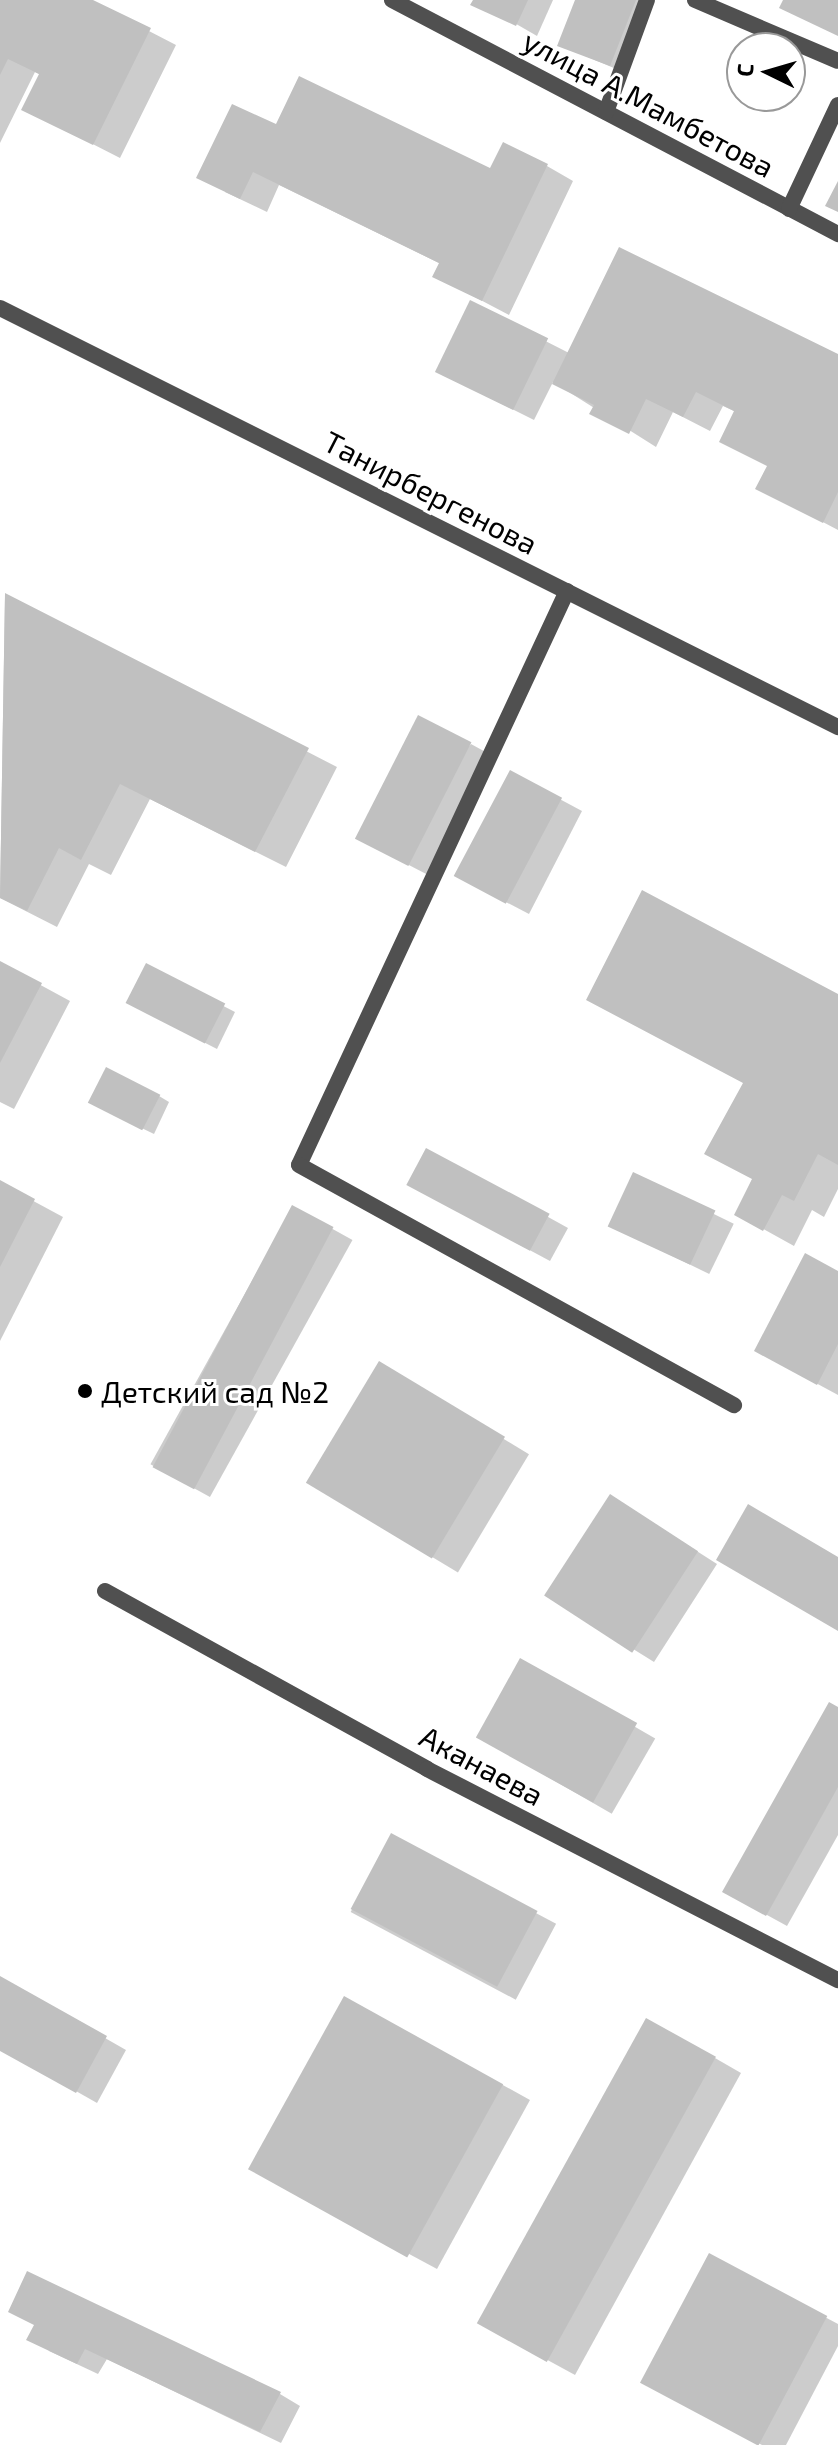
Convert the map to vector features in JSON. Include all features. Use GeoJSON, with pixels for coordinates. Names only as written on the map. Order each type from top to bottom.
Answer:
{"type":"FeatureCollection","features":[{"type":"Feature","properties":{"kind":"street","name":"улица А.Мамбетова"},"geometry":{"type":"LineString","coordinates":[[392,0],[838,234]]}},
{"type":"Feature","properties":{"kind":"street"},"geometry":{"type":"LineString","coordinates":[[606,112],[647,0]]}},
{"type":"Feature","properties":{"kind":"street"},"geometry":{"type":"LineString","coordinates":[[695,0],[838,61]]}},
{"type":"Feature","properties":{"kind":"street"},"geometry":{"type":"LineString","coordinates":[[789,209],[838,105]]}},
{"type":"Feature","properties":{"kind":"street","name":"Танирбергенова"},"geometry":{"type":"LineString","coordinates":[[0,308],[838,727]]}},
{"type":"Feature","properties":{"kind":"street"},"geometry":{"type":"LineString","coordinates":[[567,591],[299,1165],[734,1405]]}},
{"type":"Feature","properties":{"kind":"street","name":"Аканаева"},"geometry":{"type":"LineString","coordinates":[[105,1591],[427,1769],[838,1980]]}},
{"type":"Feature","properties":{"kind":"building"},"geometry":{"type":"Polygon","coordinates":[[[0,0],[93,0],[151,28],[93,145],[21,110],[39,74],[8,59],[0,75],[0,0]]]}},
{"type":"Feature","properties":{"kind":"building"},"geometry":{"type":"Polygon","coordinates":[[[473,0],[528,0],[516,26],[470,5],[473,0]]]}},
{"type":"Feature","properties":{"kind":"building"},"geometry":{"type":"Polygon","coordinates":[[[575,0],[636,0],[610,66],[557,46],[575,0]]]}},
{"type":"Feature","properties":{"kind":"building"},"geometry":{"type":"Polygon","coordinates":[[[783,0],[838,0],[838,36],[779,8],[783,0]]]}},
{"type":"Feature","properties":{"kind":"building"},"geometry":{"type":"Polygon","coordinates":[[[299,76],[490,168],[503,142],[548,164],[482,301],[432,277],[439,263],[253,172],[240,199],[196,178],[232,104],[276,124],[299,76]]]}},
{"type":"Feature","properties":{"kind":"building"},"geometry":{"type":"Polygon","coordinates":[[[838,181],[838,212],[825,206],[838,181]]]}},
{"type":"Feature","properties":{"kind":"building"},"geometry":{"type":"Polygon","coordinates":[[[619,247],[838,354],[838,492],[823,523],[755,489],[767,466],[719,442],[734,411],[696,392],[683,417],[646,399],[629,434],[589,414],[594,405],[552,384],[619,247]]]}},
{"type":"Feature","properties":{"kind":"building"},"geometry":{"type":"Polygon","coordinates":[[[470,300],[548,338],[513,410],[435,372],[470,300]]]}},
{"type":"Feature","properties":{"kind":"building"},"geometry":{"type":"Polygon","coordinates":[[[5,593],[309,748],[255,852],[120,784],[81,860],[59,848],[27,911],[0,898],[5,593]]]}},
{"type":"Feature","properties":{"kind":"building"},"geometry":{"type":"Polygon","coordinates":[[[418,715],[471,742],[408,866],[355,839],[418,715]]]}},
{"type":"Feature","properties":{"kind":"building"},"geometry":{"type":"Polygon","coordinates":[[[510,770],[562,798],[506,904],[454,876],[510,770]]]}},
{"type":"Feature","properties":{"kind":"building"},"geometry":{"type":"Polygon","coordinates":[[[642,890],[838,994],[838,1165],[818,1154],[794,1201],[782,1195],[763,1231],[734,1215],[752,1179],[704,1154],[743,1083],[586,1000],[642,890]]]}},
{"type":"Feature","properties":{"kind":"building"},"geometry":{"type":"Polygon","coordinates":[[[0,961],[42,983],[0,1063],[0,961]]]}},
{"type":"Feature","properties":{"kind":"building"},"geometry":{"type":"Polygon","coordinates":[[[146,963],[225,1003],[205,1044],[126,1003],[146,963]]]}},
{"type":"Feature","properties":{"kind":"building"},"geometry":{"type":"Polygon","coordinates":[[[106,1067],[160,1095],[142,1130],[88,1103],[106,1067]]]}},
{"type":"Feature","properties":{"kind":"building"},"geometry":{"type":"Polygon","coordinates":[[[426,1148],[550,1214],[530,1251],[406,1185],[426,1148]]]}},
{"type":"Feature","properties":{"kind":"building"},"geometry":{"type":"Polygon","coordinates":[[[633,1172],[715,1210],[690,1265],[608,1226],[633,1172]]]}},
{"type":"Feature","properties":{"kind":"building"},"geometry":{"type":"Polygon","coordinates":[[[0,1180],[35,1199],[0,1267],[0,1180]]]}},
{"type":"Feature","properties":{"kind":"building"},"geometry":{"type":"Polygon","coordinates":[[[292,1205],[333,1227],[194,1489],[153,1467],[292,1205]]]}},
{"type":"Feature","properties":{"kind":"building"},"geometry":{"type":"Polygon","coordinates":[[[805,1253],[838,1271],[838,1344],[817,1385],[754,1351],[805,1253]]]}},
{"type":"Feature","properties":{"kind":"building"},"geometry":{"type":"Polygon","coordinates":[[[379,1361],[505,1437],[432,1558],[306,1483],[379,1361]]]}},
{"type":"Feature","properties":{"kind":"building"},"geometry":{"type":"Polygon","coordinates":[[[610,1494],[698,1551],[632,1653],[544,1595],[610,1494]]]}},
{"type":"Feature","properties":{"kind":"building"},"geometry":{"type":"Polygon","coordinates":[[[748,1504],[838,1557],[838,1631],[716,1560],[748,1504]]]}},
{"type":"Feature","properties":{"kind":"building"},"geometry":{"type":"Polygon","coordinates":[[[520,1658],[637,1723],[593,1803],[476,1738],[520,1658]]]}},
{"type":"Feature","properties":{"kind":"building"},"geometry":{"type":"Polygon","coordinates":[[[829,1702],[838,1707],[838,1787],[766,1916],[722,1892],[829,1702]]]}},
{"type":"Feature","properties":{"kind":"building"},"geometry":{"type":"Polygon","coordinates":[[[391,1833],[538,1911],[497,1987],[351,1909],[391,1833]]]}},
{"type":"Feature","properties":{"kind":"building"},"geometry":{"type":"Polygon","coordinates":[[[0,1976],[107,2036],[76,2093],[0,2051],[0,1976]]]}},
{"type":"Feature","properties":{"kind":"building"},"geometry":{"type":"Polygon","coordinates":[[[344,1996],[503,2084],[407,2257],[248,2169],[344,1996]]]}},
{"type":"Feature","properties":{"kind":"building"},"geometry":{"type":"Polygon","coordinates":[[[646,2018],[716,2057],[547,2362],[477,2323],[646,2018]]]}},
{"type":"Feature","properties":{"kind":"building"},"geometry":{"type":"Polygon","coordinates":[[[709,2253],[827,2316],[759,2445],[640,2383],[709,2253]]]}},
{"type":"Feature","properties":{"kind":"building"},"geometry":{"type":"Polygon","coordinates":[[[27,2271],[281,2392],[260,2432],[85,2349],[77,2364],[26,2340],[34,2325],[8,2312],[27,2271]]]}},
{"type":"Feature","properties":{"kind":"place","name":"Детский сад №2"},"geometry":{"type":"Point","coordinates":[85,1391]}}]}
